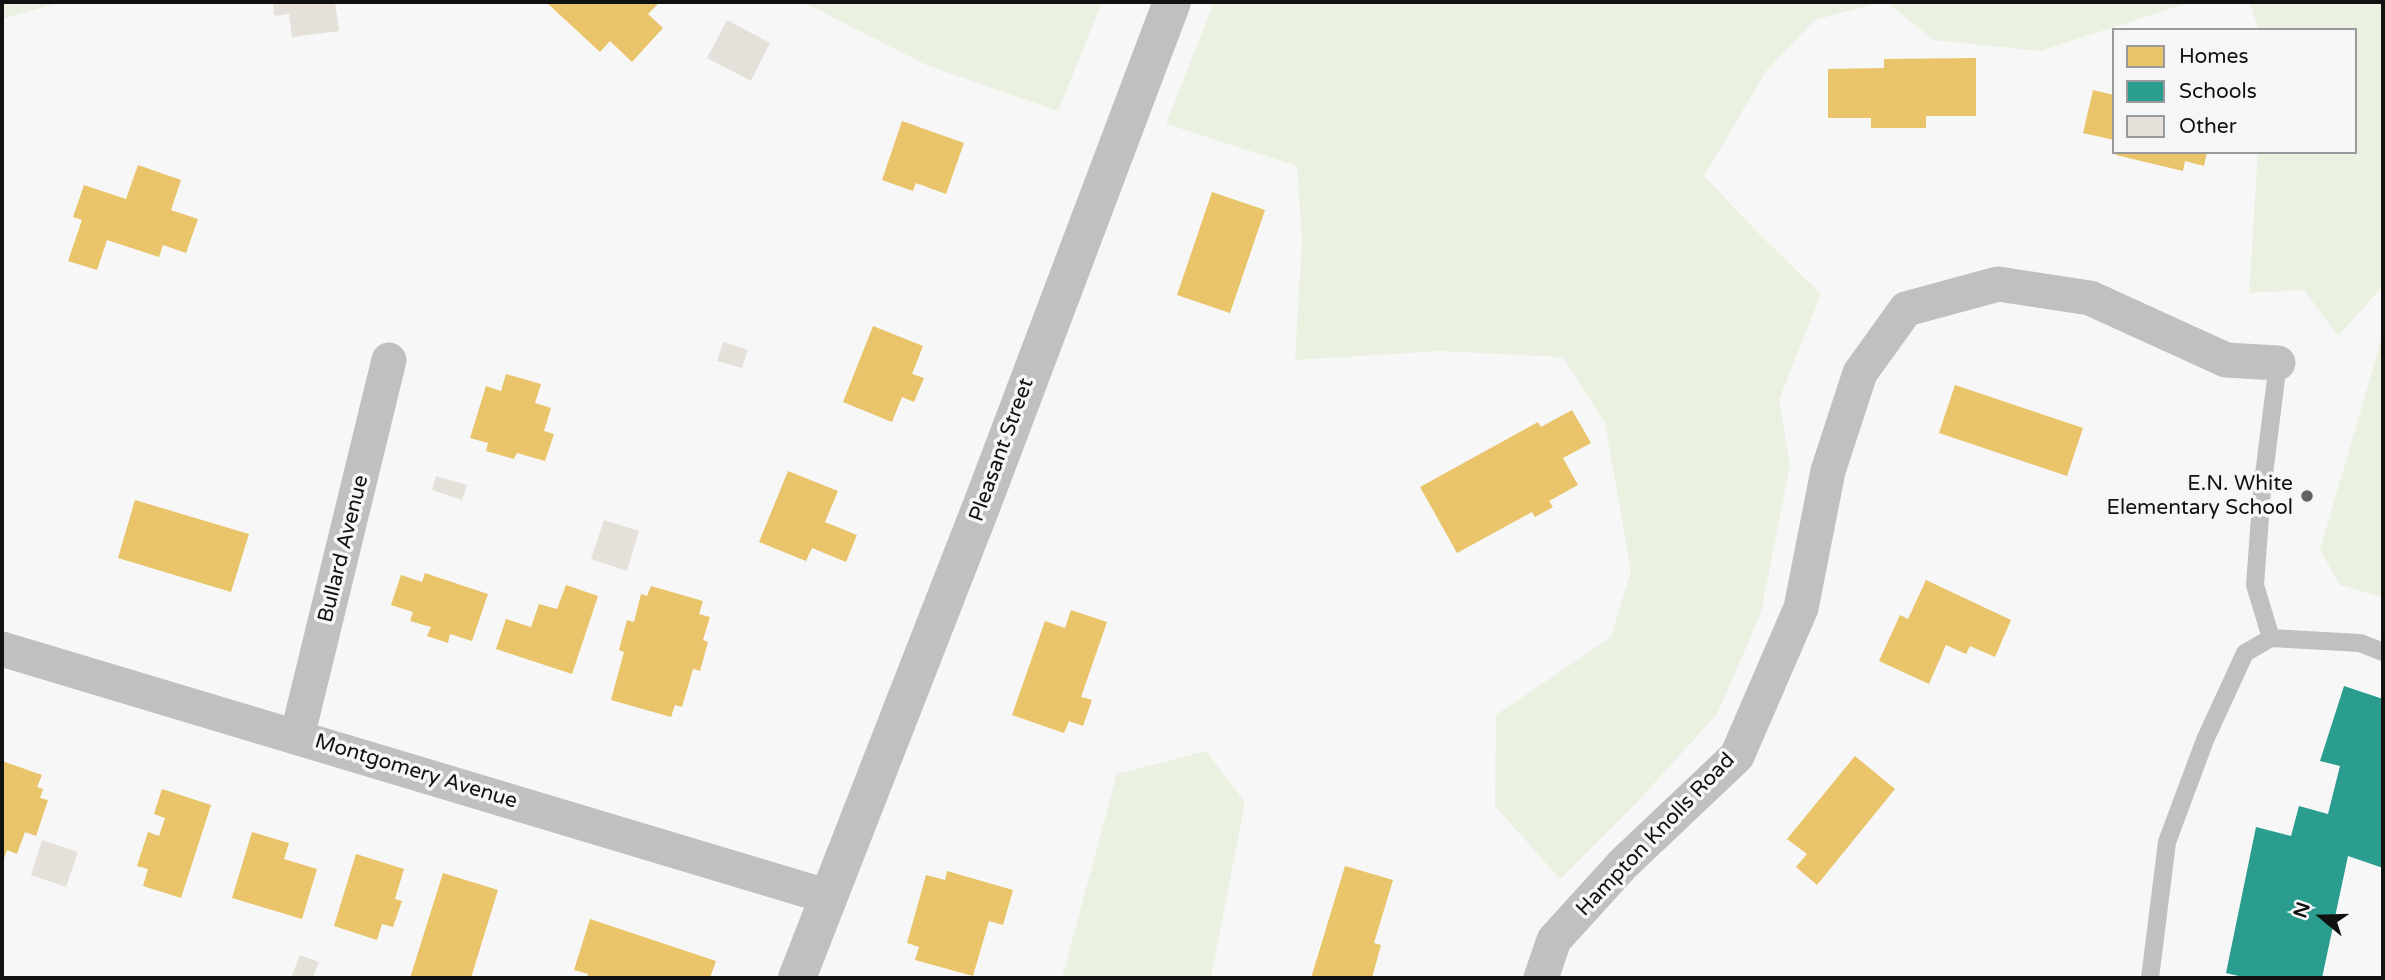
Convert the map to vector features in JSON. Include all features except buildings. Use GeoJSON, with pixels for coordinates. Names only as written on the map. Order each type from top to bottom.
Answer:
{"type":"FeatureCollection","features":[{"type":"Feature","properties":{"kind":"street","name":"Pleasant Street"},"geometry":{"type":"LineString","coordinates":[[797,978],[983,502],[1171,2]]}},
{"type":"Feature","properties":{"kind":"street","name":"Hampton Knolls Road"},"geometry":{"type":"LineString","coordinates":[[1541,978],[1554,940],[1623,864],[1737,756],[1801,608],[1828,471],[1860,373],[1906,309],[1998,284],[2090,298],[2226,360],[2278,363]]}},
{"type":"Feature","properties":{"kind":"street","name":"Bullard Avenue"},"geometry":{"type":"LineString","coordinates":[[297,737],[389,360]]}},
{"type":"Feature","properties":{"kind":"street","name":"Montgomery Avenue"},"geometry":{"type":"LineString","coordinates":[[2,649],[829,897]]}},
{"type":"Feature","properties":{"kind":"lane"},"geometry":{"type":"LineString","coordinates":[[2271,638],[2255,585],[2262,490],[2278,363]]}},
{"type":"Feature","properties":{"kind":"lane"},"geometry":{"type":"LineString","coordinates":[[2150,978],[2166,842],[2204,740],[2245,653],[2271,638],[2360,643],[2383,652]]}},
{"type":"Feature","properties":{"kind":"green space"},"geometry":{"type":"Polygon","coordinates":[[[2,2],[62,2],[2,19],[2,2]]]}},
{"type":"Feature","properties":{"kind":"green space"},"geometry":{"type":"Polygon","coordinates":[[[803,2],[1102,2],[1058,111],[926,65],[803,2]]]}},
{"type":"Feature","properties":{"kind":"green space"},"geometry":{"type":"Polygon","coordinates":[[[1214,2],[1881,2],[1815,20],[1766,71],[1704,176],[1821,294],[1779,400],[1790,466],[1761,613],[1717,714],[1639,800],[1560,879],[1495,806],[1496,715],[1611,637],[1631,571],[1605,423],[1563,357],[1440,351],[1295,360],[1302,241],[1297,166],[1166,124],[1214,2]]]}},
{"type":"Feature","properties":{"kind":"green space"},"geometry":{"type":"Polygon","coordinates":[[[1887,2],[2191,2],[2040,51],[1933,40],[1887,2]]]}},
{"type":"Feature","properties":{"kind":"green space"},"geometry":{"type":"Polygon","coordinates":[[[2250,2],[2383,2],[2383,286],[2338,336],[2304,290],[2249,293],[2258,154],[2357,154],[2357,28],[2257,28],[2250,2]]]}},
{"type":"Feature","properties":{"kind":"green space"},"geometry":{"type":"Polygon","coordinates":[[[2383,334],[2383,597],[2340,585],[2320,550],[2383,334]]]}},
{"type":"Feature","properties":{"kind":"green space"},"geometry":{"type":"Polygon","coordinates":[[[1206,751],[1245,802],[1211,978],[1062,978],[1117,774],[1206,751]]]}},
{"type":"Feature","properties":{"kind":"place","name":"E.N. White Elementary School"},"geometry":{"type":"Point","coordinates":[2307,496]}}]}
